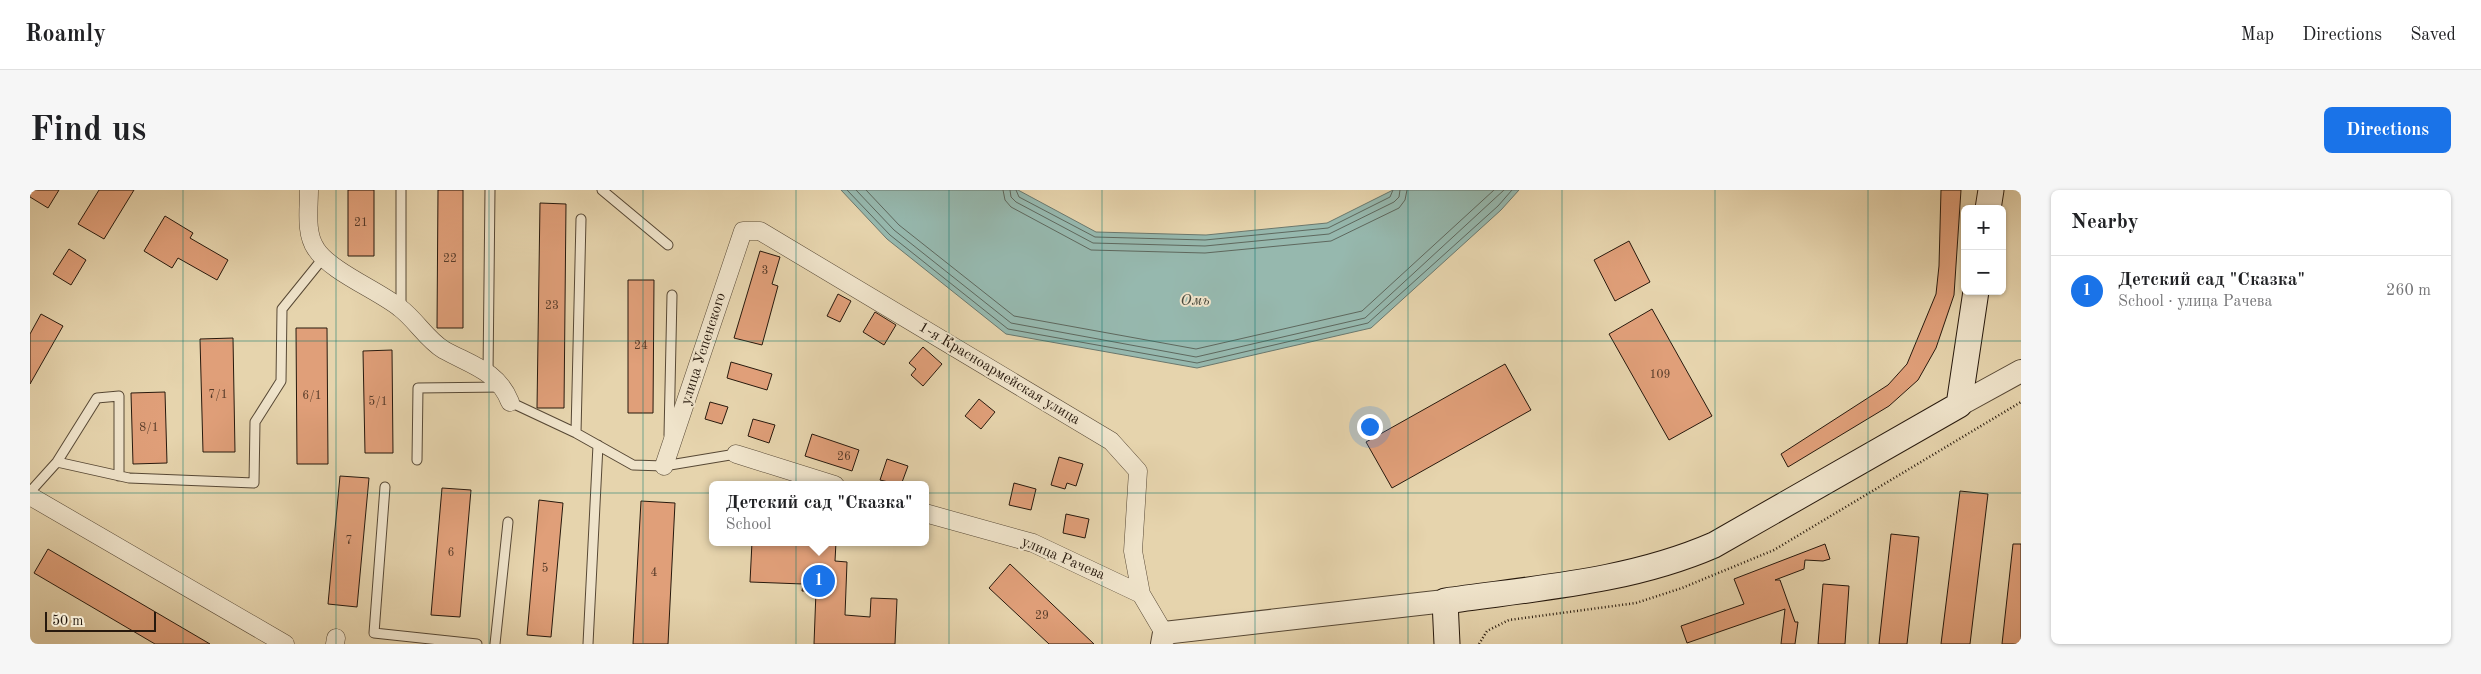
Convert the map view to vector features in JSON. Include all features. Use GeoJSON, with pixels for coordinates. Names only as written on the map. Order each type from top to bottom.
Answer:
{"type":"FeatureCollection","features":[{"type":"Feature","properties":{"kind":"main road"},"geometry":{"type":"LineString","coordinates":[[1989,205],[1991,190]]}},
{"type":"Feature","properties":{"kind":"main road"},"geometry":{"type":"LineString","coordinates":[[1447,644],[1445,601],[1587,581],[1653,568],[1684,558],[1714,546],[1959,404],[1975,295]]}},
{"type":"Feature","properties":{"kind":"street"},"geometry":{"type":"LineString","coordinates":[[309,190],[309,230],[316,250],[400,308],[442,349],[477,366],[488,374],[507,394]]}},
{"type":"Feature","properties":{"kind":"street","name":"улица Успенского"},"geometry":{"type":"LineString","coordinates":[[666,460],[743,231]]}},
{"type":"Feature","properties":{"kind":"street","name":"1-я Красноармейская улица"},"geometry":{"type":"LineString","coordinates":[[743,231],[760,231],[1111,440],[1138,471],[1133,551],[1141,594]]}},
{"type":"Feature","properties":{"kind":"street"},"geometry":{"type":"LineString","coordinates":[[1959,404],[2021,371]]}},
{"type":"Feature","properties":{"kind":"street"},"geometry":{"type":"LineString","coordinates":[[736,454],[822,481]]}},
{"type":"Feature","properties":{"kind":"street"},"geometry":{"type":"LineString","coordinates":[[30,496],[285,644]]}},
{"type":"Feature","properties":{"kind":"street","name":"улица Рачева"},"geometry":{"type":"LineString","coordinates":[[929,514],[1033,542],[1141,594]]}},
{"type":"Feature","properties":{"kind":"street"},"geometry":{"type":"LineString","coordinates":[[1141,594],[1163,639],[1445,601]]}},
{"type":"Feature","properties":{"kind":"lane"},"geometry":{"type":"LineString","coordinates":[[400,308],[401,190]]}},
{"type":"Feature","properties":{"kind":"lane"},"geometry":{"type":"LineString","coordinates":[[488,374],[490,190]]}},
{"type":"Feature","properties":{"kind":"lane"},"geometry":{"type":"LineString","coordinates":[[602,190],[668,245]]}},
{"type":"Feature","properties":{"kind":"lane"},"geometry":{"type":"LineString","coordinates":[[576,433],[581,219]]}},
{"type":"Feature","properties":{"kind":"lane"},"geometry":{"type":"LineString","coordinates":[[57,462],[129,478],[254,483],[255,422],[281,381],[282,309],[324,257]]}},
{"type":"Feature","properties":{"kind":"lane"},"geometry":{"type":"LineString","coordinates":[[666,460],[672,295]]}},
{"type":"Feature","properties":{"kind":"lane"},"geometry":{"type":"LineString","coordinates":[[417,460],[418,388],[507,394],[634,465],[666,460],[736,454]]}},
{"type":"Feature","properties":{"kind":"lane"},"geometry":{"type":"LineString","coordinates":[[30,492],[57,462],[97,398],[119,396],[119,476]]}},
{"type":"Feature","properties":{"kind":"lane"},"geometry":{"type":"LineString","coordinates":[[588,644],[598,445]]}},
{"type":"Feature","properties":{"kind":"lane"},"geometry":{"type":"LineString","coordinates":[[385,487],[374,633],[477,644]]}},
{"type":"Feature","properties":{"kind":"lane"},"geometry":{"type":"LineString","coordinates":[[495,644],[508,522]]}},
{"type":"Feature","properties":{"kind":"water","name":"Омь"},"geometry":{"type":"Polygon","coordinates":[[[841,190],[1018,190],[1096,232],[1206,235],[1327,223],[1393,190],[1519,190],[1501,210],[1371,328],[1197,368],[1006,334],[887,239],[841,190]]]}},
{"type":"Feature","properties":{"kind":"building"},"geometry":{"type":"Polygon","coordinates":[[[30,190],[59,190],[48,208],[30,197],[30,190]]]}},
{"type":"Feature","properties":{"kind":"building"},"geometry":{"type":"Polygon","coordinates":[[[99,190],[134,190],[104,239],[78,224],[99,190]]]}},
{"type":"Feature","properties":{"kind":"building"},"geometry":{"type":"Polygon","coordinates":[[[348,190],[374,190],[374,256],[348,256],[348,190]]]}},
{"type":"Feature","properties":{"kind":"building"},"geometry":{"type":"Polygon","coordinates":[[[438,190],[463,190],[463,328],[437,328],[438,190]]]}},
{"type":"Feature","properties":{"kind":"building"},"geometry":{"type":"Polygon","coordinates":[[[1941,190],[1961,190],[1954,295],[1936,348],[1918,380],[1889,406],[1788,467],[1781,454],[1888,385],[1907,364],[1936,294],[1939,266],[1941,190]]]}},
{"type":"Feature","properties":{"kind":"building"},"geometry":{"type":"Polygon","coordinates":[[[540,203],[566,204],[564,408],[537,408],[540,203]]]}},
{"type":"Feature","properties":{"kind":"building"},"geometry":{"type":"Polygon","coordinates":[[[165,216],[193,233],[190,238],[228,260],[217,280],[178,258],[172,268],[144,251],[165,216]]]}},
{"type":"Feature","properties":{"kind":"building"},"geometry":{"type":"Polygon","coordinates":[[[1629,241],[1650,282],[1615,301],[1594,260],[1629,241]]]}},
{"type":"Feature","properties":{"kind":"building"},"geometry":{"type":"Polygon","coordinates":[[[69,249],[86,260],[71,285],[53,274],[69,249]]]}},
{"type":"Feature","properties":{"kind":"building"},"geometry":{"type":"Polygon","coordinates":[[[760,251],[780,257],[772,284],[778,286],[762,345],[734,338],[760,251]]]}},
{"type":"Feature","properties":{"kind":"building"},"geometry":{"type":"Polygon","coordinates":[[[628,280],[654,280],[653,413],[628,413],[628,280]]]}},
{"type":"Feature","properties":{"kind":"building"},"geometry":{"type":"Polygon","coordinates":[[[838,294],[851,301],[840,322],[827,316],[838,294]]]}},
{"type":"Feature","properties":{"kind":"building"},"geometry":{"type":"Polygon","coordinates":[[[1652,309],[1712,416],[1669,440],[1609,334],[1652,309]]]}},
{"type":"Feature","properties":{"kind":"building"},"geometry":{"type":"Polygon","coordinates":[[[875,312],[896,325],[884,345],[863,332],[875,312]]]}},
{"type":"Feature","properties":{"kind":"building"},"geometry":{"type":"Polygon","coordinates":[[[41,314],[63,326],[30,384],[30,334],[41,314]]]}},
{"type":"Feature","properties":{"kind":"building"},"geometry":{"type":"Polygon","coordinates":[[[296,328],[327,328],[328,464],[297,464],[296,328]]]}},
{"type":"Feature","properties":{"kind":"building"},"geometry":{"type":"Polygon","coordinates":[[[233,338],[235,452],[203,452],[200,339],[233,338]]]}},
{"type":"Feature","properties":{"kind":"building"},"geometry":{"type":"Polygon","coordinates":[[[923,347],[942,364],[923,386],[911,375],[916,369],[909,363],[923,347]]]}},
{"type":"Feature","properties":{"kind":"building"},"geometry":{"type":"Polygon","coordinates":[[[392,350],[393,453],[365,453],[363,351],[392,350]]]}},
{"type":"Feature","properties":{"kind":"building"},"geometry":{"type":"Polygon","coordinates":[[[731,362],[772,374],[767,390],[727,378],[731,362]]]}},
{"type":"Feature","properties":{"kind":"building"},"geometry":{"type":"Polygon","coordinates":[[[1505,364],[1531,410],[1392,488],[1366,442],[1505,364]]]}},
{"type":"Feature","properties":{"kind":"building"},"geometry":{"type":"Polygon","coordinates":[[[165,392],[167,463],[133,464],[131,393],[165,392]]]}},
{"type":"Feature","properties":{"kind":"building"},"geometry":{"type":"Polygon","coordinates":[[[979,399],[995,412],[981,429],[965,416],[979,399]]]}},
{"type":"Feature","properties":{"kind":"building"},"geometry":{"type":"Polygon","coordinates":[[[710,402],[728,407],[722,424],[705,419],[710,402]]]}},
{"type":"Feature","properties":{"kind":"building"},"geometry":{"type":"Polygon","coordinates":[[[753,419],[775,425],[769,443],[748,436],[753,419]]]}},
{"type":"Feature","properties":{"kind":"building"},"geometry":{"type":"Polygon","coordinates":[[[812,434],[859,450],[852,471],[805,456],[812,434]]]}},
{"type":"Feature","properties":{"kind":"building"},"geometry":{"type":"Polygon","coordinates":[[[1059,457],[1083,464],[1076,486],[1067,483],[1065,489],[1051,485],[1059,457]]]}},
{"type":"Feature","properties":{"kind":"building"},"geometry":{"type":"Polygon","coordinates":[[[887,459],[908,466],[902,481],[880,480],[887,459]]]}},
{"type":"Feature","properties":{"kind":"building"},"geometry":{"type":"Polygon","coordinates":[[[340,476],[369,478],[357,607],[328,604],[340,476]]]}},
{"type":"Feature","properties":{"kind":"building"},"geometry":{"type":"Polygon","coordinates":[[[1014,483],[1036,489],[1031,510],[1009,505],[1014,483]]]}},
{"type":"Feature","properties":{"kind":"building"},"geometry":{"type":"Polygon","coordinates":[[[442,488],[471,490],[460,617],[431,615],[442,488]]]}},
{"type":"Feature","properties":{"kind":"building"},"geometry":{"type":"Polygon","coordinates":[[[1960,491],[1988,494],[1970,644],[1941,644],[1960,491]]]}},
{"type":"Feature","properties":{"kind":"building"},"geometry":{"type":"Polygon","coordinates":[[[539,500],[563,503],[551,637],[527,635],[539,500]]]}},
{"type":"Feature","properties":{"kind":"building"},"geometry":{"type":"Polygon","coordinates":[[[641,501],[675,503],[668,644],[633,644],[641,501]]]}},
{"type":"Feature","properties":{"kind":"building"},"geometry":{"type":"Polygon","coordinates":[[[1066,514],[1089,519],[1085,538],[1063,533],[1066,514]]]}},
{"type":"Feature","properties":{"kind":"building"},"geometry":{"type":"Polygon","coordinates":[[[1891,534],[1919,537],[1907,644],[1879,644],[1891,534]]]}},
{"type":"Feature","properties":{"kind":"building"},"geometry":{"type":"Polygon","coordinates":[[[1825,544],[1830,559],[1823,561],[1805,560],[1804,569],[1775,580],[1780,580],[1795,622],[1798,622],[1795,644],[1781,644],[1785,609],[1687,643],[1681,626],[1744,604],[1734,579],[1825,544]]]}},
{"type":"Feature","properties":{"kind":"building"},"geometry":{"type":"Polygon","coordinates":[[[2013,544],[2021,544],[2021,644],[2002,644],[2013,544]]]}},
{"type":"Feature","properties":{"kind":"building"},"geometry":{"type":"Polygon","coordinates":[[[752,546],[836,546],[835,561],[847,562],[845,615],[870,617],[871,598],[897,599],[895,644],[814,644],[816,591],[802,591],[803,584],[750,582],[752,546]]]}},
{"type":"Feature","properties":{"kind":"building"},"geometry":{"type":"Polygon","coordinates":[[[48,549],[210,644],[155,644],[34,573],[48,549]]]}},
{"type":"Feature","properties":{"kind":"building"},"geometry":{"type":"Polygon","coordinates":[[[1010,564],[1094,644],[1049,644],[989,588],[1010,564]]]}},
{"type":"Feature","properties":{"kind":"building"},"geometry":{"type":"Polygon","coordinates":[[[1823,584],[1849,586],[1845,644],[1818,644],[1823,584]]]}},
{"type":"Feature","properties":{"kind":"place","name":"Детский сад \"Сказка\""},"geometry":{"type":"Point","coordinates":[819,581]}}]}
